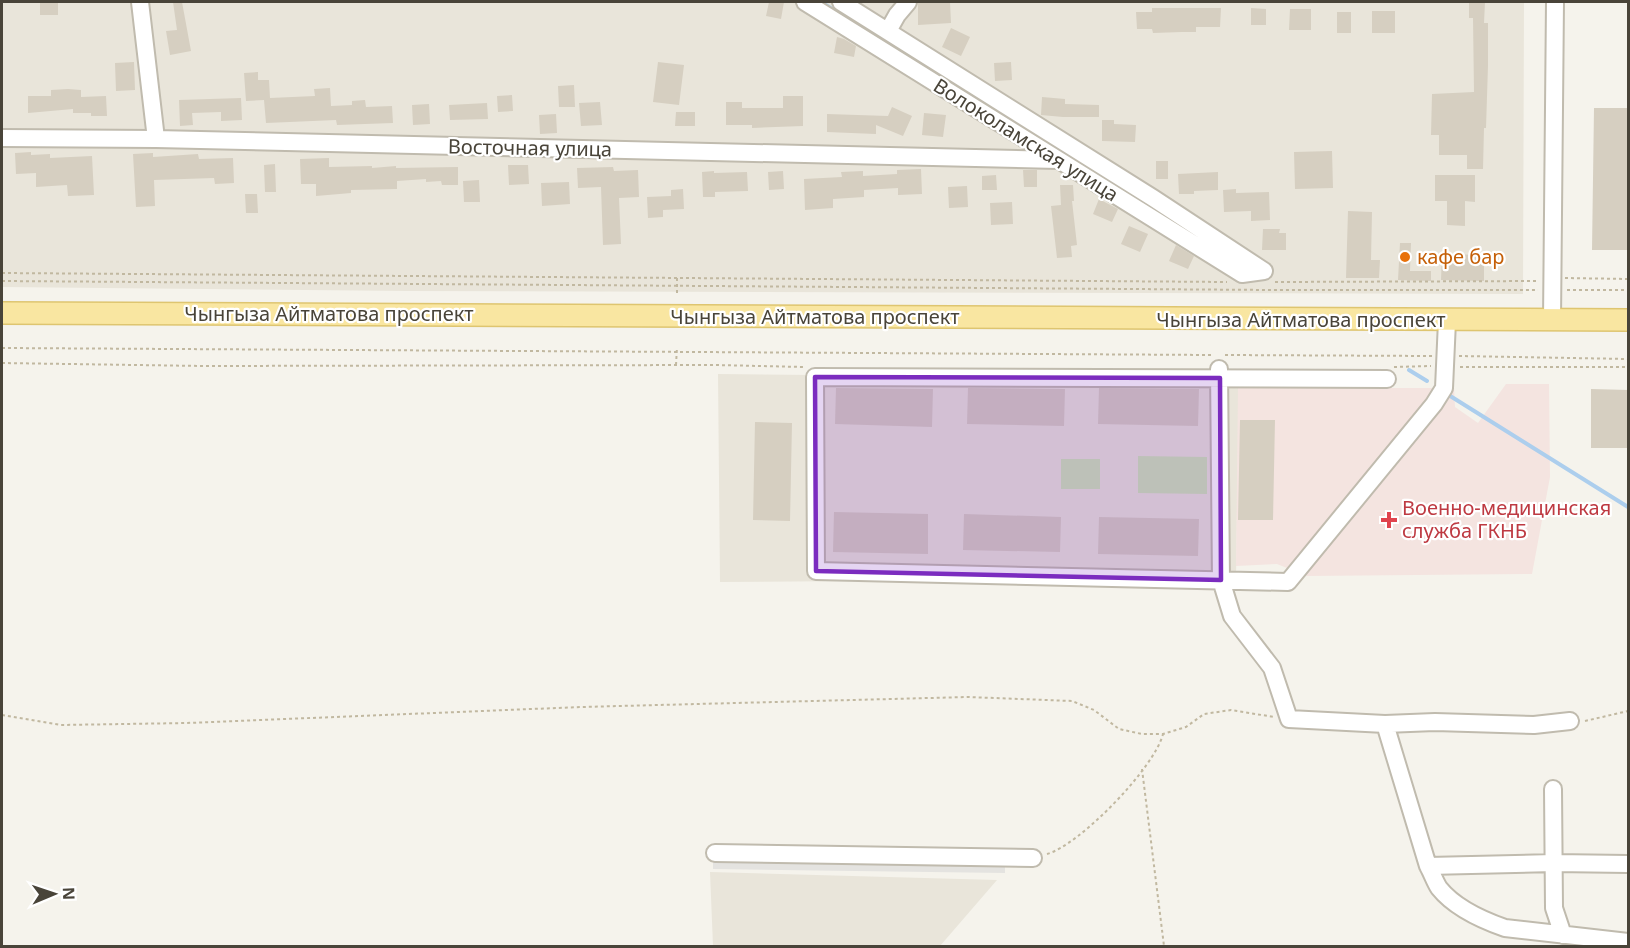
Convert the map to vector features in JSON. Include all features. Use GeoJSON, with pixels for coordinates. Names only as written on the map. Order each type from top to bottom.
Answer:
{"type":"FeatureCollection","features":[{"type":"Feature","properties":{"kind":"main road","name":"Чынгыза Айтматова проспект"},"geometry":{"type":"LineString","coordinates":[[2,313],[1629,321]]}},
{"type":"Feature","properties":{"kind":"street"},"geometry":{"type":"LineString","coordinates":[[140,2],[156,139]]}},
{"type":"Feature","properties":{"kind":"street","name":"Волоколамская улица"},"geometry":{"type":"LineString","coordinates":[[805,2],[1242,274],[1263,276]]}},
{"type":"Feature","properties":{"kind":"street"},"geometry":{"type":"LineString","coordinates":[[842,2],[1153,198],[1263,276]]}},
{"type":"Feature","properties":{"kind":"street"},"geometry":{"type":"LineString","coordinates":[[888,31],[908,2]]}},
{"type":"Feature","properties":{"kind":"street"},"geometry":{"type":"LineString","coordinates":[[1552,320],[1555,2]]}},
{"type":"Feature","properties":{"kind":"street","name":"Восточная улица"},"geometry":{"type":"LineString","coordinates":[[2,138],[156,139],[1058,160]]}},
{"type":"Feature","properties":{"kind":"street"},"geometry":{"type":"LineString","coordinates":[[1387,379],[1220,374],[815,377],[816,571],[1288,582],[1434,404],[1444,388],[1447,321]]}},
{"type":"Feature","properties":{"kind":"street"},"geometry":{"type":"LineString","coordinates":[[1220,374],[1221,580],[1233,616],[1272,668],[1289,719],[1385,724],[1435,722],[1534,725],[1570,721]]}},
{"type":"Feature","properties":{"kind":"street"},"geometry":{"type":"LineString","coordinates":[[1385,724],[1428,867],[1439,888],[1464,909],[1485,921],[1504,928],[1629,942]]}},
{"type":"Feature","properties":{"kind":"street"},"geometry":{"type":"LineString","coordinates":[[1553,789],[1554,908],[1563,935]]}},
{"type":"Feature","properties":{"kind":"street"},"geometry":{"type":"LineString","coordinates":[[715,854],[1033,858]]}},
{"type":"Feature","properties":{"kind":"street"},"geometry":{"type":"LineString","coordinates":[[1428,867],[1554,863],[1629,864]]}},
{"type":"Feature","properties":{"kind":"path"},"geometry":{"type":"LineString","coordinates":[[2,273],[1228,282]]}},
{"type":"Feature","properties":{"kind":"path"},"geometry":{"type":"LineString","coordinates":[[1263,276],[1552,285],[1629,290]]}},
{"type":"Feature","properties":{"kind":"path"},"geometry":{"type":"LineString","coordinates":[[677,277],[677,293]]}},
{"type":"Feature","properties":{"kind":"path"},"geometry":{"type":"LineString","coordinates":[[2,281],[677,286],[1552,285],[1564,278],[1629,279]]}},
{"type":"Feature","properties":{"kind":"path"},"geometry":{"type":"LineString","coordinates":[[2,348],[677,349],[770,354],[1629,358]]}},
{"type":"Feature","properties":{"kind":"path"},"geometry":{"type":"LineString","coordinates":[[676,365],[677,349]]}},
{"type":"Feature","properties":{"kind":"path"},"geometry":{"type":"LineString","coordinates":[[2,715],[61,725],[164,724],[581,707],[968,697],[1072,701],[1094,710],[1119,729],[1142,734],[1163,734],[1186,727],[1204,714],[1232,710],[1289,719]]}},
{"type":"Feature","properties":{"kind":"path"},"geometry":{"type":"LineString","coordinates":[[1570,721],[1591,721],[1629,711]]}},
{"type":"Feature","properties":{"kind":"path"},"geometry":{"type":"LineString","coordinates":[[1033,858],[1054,852],[1107,813],[1161,743],[1163,734]]}},
{"type":"Feature","properties":{"kind":"path"},"geometry":{"type":"LineString","coordinates":[[1142,769],[1164,946]]}},
{"type":"Feature","properties":{"kind":"highlighted area"},"geometry":{"type":"Polygon","coordinates":[[[815,377],[1220,378],[1221,580],[816,571],[815,377]]]}},
{"type":"Feature","properties":{"kind":"shaded area"},"geometry":{"type":"Polygon","coordinates":[[[2,2],[1524,2],[1523,294],[407,291],[2,287],[2,2]]]}},
{"type":"Feature","properties":{"kind":"shaded area"},"geometry":{"type":"Polygon","coordinates":[[[718,374],[1239,379],[1236,578],[720,582],[718,374]]]}},
{"type":"Feature","properties":{"kind":"shaded area","name":"Военно-медицинская служба ГКНБ"},"geometry":{"type":"Polygon","coordinates":[[[1506,384],[1549,384],[1550,477],[1532,574],[1307,576],[1277,564],[1236,566],[1238,388],[1454,388],[1455,407],[1478,423],[1506,384]]]}},
{"type":"Feature","properties":{"kind":"shaded area"},"geometry":{"type":"Polygon","coordinates":[[[713,861],[1005,865],[1005,873],[713,869],[713,861]]]}},
{"type":"Feature","properties":{"kind":"shaded area"},"geometry":{"type":"Polygon","coordinates":[[[710,872],[997,880],[940,946],[713,946],[710,872]]]}},
{"type":"Feature","properties":{"kind":"green space"},"geometry":{"type":"Polygon","coordinates":[[[1138,456],[1207,457],[1207,494],[1138,493],[1138,456]]]}},
{"type":"Feature","properties":{"kind":"green space"},"geometry":{"type":"Polygon","coordinates":[[[1061,459],[1100,459],[1100,489],[1061,489],[1061,459]]]}},
{"type":"Feature","properties":{"kind":"building"},"geometry":{"type":"Polygon","coordinates":[[[40,2],[58,2],[58,15],[40,15],[40,2]]]}},
{"type":"Feature","properties":{"kind":"building"},"geometry":{"type":"Polygon","coordinates":[[[173,2],[182,2],[191,51],[170,55],[166,31],[177,30],[173,2]]]}},
{"type":"Feature","properties":{"kind":"building"},"geometry":{"type":"Polygon","coordinates":[[[769,2],[784,2],[781,19],[766,16],[769,2]]]}},
{"type":"Feature","properties":{"kind":"building"},"geometry":{"type":"Polygon","coordinates":[[[918,2],[950,2],[951,23],[918,25],[918,2]]]}},
{"type":"Feature","properties":{"kind":"building"},"geometry":{"type":"Polygon","coordinates":[[[1469,2],[1485,2],[1484,23],[1488,23],[1483,169],[1467,169],[1467,155],[1439,155],[1439,135],[1431,135],[1432,94],[1474,92],[1473,18],[1469,18],[1469,2]]]}},
{"type":"Feature","properties":{"kind":"building"},"geometry":{"type":"Polygon","coordinates":[[[1152,8],[1221,8],[1220,27],[1196,27],[1196,32],[1153,33],[1152,29],[1137,29],[1136,12],[1152,12],[1152,8]]]}},
{"type":"Feature","properties":{"kind":"building"},"geometry":{"type":"Polygon","coordinates":[[[1251,8],[1266,9],[1266,25],[1251,25],[1251,8]]]}},
{"type":"Feature","properties":{"kind":"building"},"geometry":{"type":"Polygon","coordinates":[[[1290,9],[1311,9],[1311,30],[1289,30],[1290,9]]]}},
{"type":"Feature","properties":{"kind":"building"},"geometry":{"type":"Polygon","coordinates":[[[1372,11],[1395,11],[1395,33],[1372,33],[1372,11]]]}},
{"type":"Feature","properties":{"kind":"building"},"geometry":{"type":"Polygon","coordinates":[[[1337,12],[1351,12],[1351,33],[1337,33],[1337,12]]]}},
{"type":"Feature","properties":{"kind":"building"},"geometry":{"type":"Polygon","coordinates":[[[951,28],[970,37],[961,56],[942,47],[951,28]]]}},
{"type":"Feature","properties":{"kind":"building"},"geometry":{"type":"Polygon","coordinates":[[[837,37],[856,46],[854,57],[834,53],[837,37]]]}},
{"type":"Feature","properties":{"kind":"building"},"geometry":{"type":"Polygon","coordinates":[[[134,62],[135,90],[116,91],[115,63],[134,62]]]}},
{"type":"Feature","properties":{"kind":"building"},"geometry":{"type":"Polygon","coordinates":[[[658,62],[684,65],[679,105],[653,102],[658,62]]]}},
{"type":"Feature","properties":{"kind":"building"},"geometry":{"type":"Polygon","coordinates":[[[1011,62],[1012,80],[995,81],[994,63],[1011,62]]]}},
{"type":"Feature","properties":{"kind":"building"},"geometry":{"type":"Polygon","coordinates":[[[258,72],[258,80],[269,80],[270,98],[315,96],[314,89],[330,88],[331,106],[352,105],[352,101],[365,100],[366,107],[392,106],[393,123],[337,125],[336,120],[266,123],[264,100],[246,101],[244,73],[258,72]]]}},
{"type":"Feature","properties":{"kind":"building"},"geometry":{"type":"Polygon","coordinates":[[[574,85],[575,107],[559,107],[558,86],[574,85]]]}},
{"type":"Feature","properties":{"kind":"building"},"geometry":{"type":"Polygon","coordinates":[[[51,90],[81,90],[81,97],[106,96],[107,116],[73,113],[73,109],[28,113],[28,96],[51,96],[51,90]]]}},
{"type":"Feature","properties":{"kind":"building"},"geometry":{"type":"Polygon","coordinates":[[[512,95],[513,111],[498,112],[497,96],[512,95]]]}},
{"type":"Feature","properties":{"kind":"building"},"geometry":{"type":"Polygon","coordinates":[[[783,96],[803,96],[803,126],[752,128],[752,125],[726,125],[726,102],[742,102],[742,108],[783,108],[783,96]]]}},
{"type":"Feature","properties":{"kind":"building"},"geometry":{"type":"Polygon","coordinates":[[[1042,97],[1065,99],[1065,104],[1099,105],[1099,117],[1041,115],[1042,97]]]}},
{"type":"Feature","properties":{"kind":"building"},"geometry":{"type":"Polygon","coordinates":[[[241,98],[242,120],[221,121],[221,112],[192,113],[193,125],[180,126],[179,100],[241,98]]]}},
{"type":"Feature","properties":{"kind":"building"},"geometry":{"type":"Polygon","coordinates":[[[600,102],[602,125],[581,126],[579,103],[600,102]]]}},
{"type":"Feature","properties":{"kind":"building"},"geometry":{"type":"Polygon","coordinates":[[[487,103],[488,119],[450,120],[449,105],[487,103]]]}},
{"type":"Feature","properties":{"kind":"building"},"geometry":{"type":"Polygon","coordinates":[[[429,104],[430,124],[413,125],[412,105],[429,104]]]}},
{"type":"Feature","properties":{"kind":"building"},"geometry":{"type":"Polygon","coordinates":[[[892,107],[912,116],[903,136],[876,125],[876,134],[827,132],[827,114],[888,116],[892,107]]]}},
{"type":"Feature","properties":{"kind":"building"},"geometry":{"type":"Polygon","coordinates":[[[1594,108],[1629,108],[1629,250],[1592,250],[1594,108]]]}},
{"type":"Feature","properties":{"kind":"building"},"geometry":{"type":"Polygon","coordinates":[[[676,112],[695,112],[695,126],[675,126],[676,112]]]}},
{"type":"Feature","properties":{"kind":"building"},"geometry":{"type":"Polygon","coordinates":[[[924,113],[946,115],[943,137],[922,135],[924,113]]]}},
{"type":"Feature","properties":{"kind":"building"},"geometry":{"type":"Polygon","coordinates":[[[556,114],[557,133],[540,134],[539,115],[556,114]]]}},
{"type":"Feature","properties":{"kind":"building"},"geometry":{"type":"Polygon","coordinates":[[[1102,120],[1114,120],[1114,124],[1136,125],[1135,142],[1102,141],[1102,120]]]}},
{"type":"Feature","properties":{"kind":"building"},"geometry":{"type":"Polygon","coordinates":[[[1332,151],[1333,188],[1295,189],[1294,152],[1332,151]]]}},
{"type":"Feature","properties":{"kind":"building"},"geometry":{"type":"Polygon","coordinates":[[[31,152],[31,155],[50,154],[50,158],[92,156],[94,195],[68,196],[67,185],[36,187],[36,173],[16,174],[15,153],[31,152]]]}},
{"type":"Feature","properties":{"kind":"building"},"geometry":{"type":"Polygon","coordinates":[[[153,153],[153,157],[198,154],[199,159],[233,158],[234,183],[215,184],[214,178],[154,180],[155,206],[136,207],[133,154],[153,153]]]}},
{"type":"Feature","properties":{"kind":"building"},"geometry":{"type":"Polygon","coordinates":[[[329,158],[329,167],[458,167],[458,185],[442,185],[441,181],[426,182],[426,179],[397,181],[397,189],[351,190],[351,193],[316,196],[316,184],[301,184],[300,159],[329,158]]]}},
{"type":"Feature","properties":{"kind":"building"},"geometry":{"type":"Polygon","coordinates":[[[1156,161],[1168,161],[1168,179],[1156,179],[1156,161]]]}},
{"type":"Feature","properties":{"kind":"building"},"geometry":{"type":"Polygon","coordinates":[[[275,164],[276,192],[265,192],[264,165],[275,164]]]}},
{"type":"Feature","properties":{"kind":"building"},"geometry":{"type":"Polygon","coordinates":[[[508,165],[528,165],[529,184],[509,185],[508,165]]]}},
{"type":"Feature","properties":{"kind":"building"},"geometry":{"type":"Polygon","coordinates":[[[613,167],[614,171],[638,170],[639,197],[619,198],[621,244],[603,245],[601,187],[578,188],[577,168],[613,167]]]}},
{"type":"Feature","properties":{"kind":"building"},"geometry":{"type":"Polygon","coordinates":[[[921,169],[922,194],[898,195],[898,188],[864,190],[864,197],[833,199],[833,208],[805,210],[804,179],[842,177],[841,172],[863,171],[863,176],[897,174],[897,170],[921,169]]]}},
{"type":"Feature","properties":{"kind":"building"},"geometry":{"type":"Polygon","coordinates":[[[1023,170],[1037,170],[1037,187],[1024,187],[1023,170]]]}},
{"type":"Feature","properties":{"kind":"building"},"geometry":{"type":"Polygon","coordinates":[[[714,171],[714,173],[747,172],[748,191],[715,192],[715,197],[703,197],[702,172],[714,171]]]}},
{"type":"Feature","properties":{"kind":"building"},"geometry":{"type":"Polygon","coordinates":[[[783,171],[784,189],[769,190],[768,172],[783,171]]]}},
{"type":"Feature","properties":{"kind":"building"},"geometry":{"type":"Polygon","coordinates":[[[1218,172],[1218,190],[1179,194],[1178,174],[1218,172]]]}},
{"type":"Feature","properties":{"kind":"building"},"geometry":{"type":"Polygon","coordinates":[[[996,175],[997,190],[982,190],[982,176],[996,175]]]}},
{"type":"Feature","properties":{"kind":"building"},"geometry":{"type":"Polygon","coordinates":[[[1435,175],[1475,175],[1475,202],[1465,201],[1465,226],[1447,225],[1447,201],[1435,201],[1435,175]]]}},
{"type":"Feature","properties":{"kind":"building"},"geometry":{"type":"Polygon","coordinates":[[[479,180],[480,202],[464,202],[463,181],[479,180]]]}},
{"type":"Feature","properties":{"kind":"building"},"geometry":{"type":"Polygon","coordinates":[[[569,182],[570,204],[542,206],[541,183],[569,182]]]}},
{"type":"Feature","properties":{"kind":"building"},"geometry":{"type":"Polygon","coordinates":[[[1060,185],[1073,185],[1074,201],[1072,201],[1077,245],[1071,246],[1072,257],[1057,258],[1051,206],[1061,205],[1060,185]]]}},
{"type":"Feature","properties":{"kind":"building"},"geometry":{"type":"Polygon","coordinates":[[[967,186],[968,207],[949,208],[948,187],[967,186]]]}},
{"type":"Feature","properties":{"kind":"building"},"geometry":{"type":"Polygon","coordinates":[[[683,189],[684,209],[663,210],[663,217],[648,218],[647,197],[671,196],[671,190],[683,189]]]}},
{"type":"Feature","properties":{"kind":"building"},"geometry":{"type":"Polygon","coordinates":[[[1236,189],[1236,193],[1269,192],[1270,220],[1251,221],[1251,211],[1224,212],[1223,190],[1236,189]]]}},
{"type":"Feature","properties":{"kind":"building"},"geometry":{"type":"Polygon","coordinates":[[[245,194],[257,194],[258,213],[246,213],[245,194]]]}},
{"type":"Feature","properties":{"kind":"building"},"geometry":{"type":"Polygon","coordinates":[[[1099,199],[1118,209],[1112,222],[1093,214],[1099,199]]]}},
{"type":"Feature","properties":{"kind":"building"},"geometry":{"type":"Polygon","coordinates":[[[1012,202],[1013,224],[991,225],[990,203],[1012,202]]]}},
{"type":"Feature","properties":{"kind":"building"},"geometry":{"type":"Polygon","coordinates":[[[1348,211],[1372,212],[1371,260],[1380,260],[1379,278],[1346,278],[1348,211]]]}},
{"type":"Feature","properties":{"kind":"building"},"geometry":{"type":"Polygon","coordinates":[[[1129,226],[1148,234],[1140,252],[1121,244],[1129,226]]]}},
{"type":"Feature","properties":{"kind":"building"},"geometry":{"type":"Polygon","coordinates":[[[1263,229],[1280,229],[1279,233],[1286,233],[1286,250],[1262,250],[1263,229]]]}},
{"type":"Feature","properties":{"kind":"building","name":"кафе бар"},"geometry":{"type":"Polygon","coordinates":[[[1400,243],[1411,243],[1410,271],[1431,271],[1431,281],[1398,280],[1400,243]]]}},
{"type":"Feature","properties":{"kind":"building"},"geometry":{"type":"Polygon","coordinates":[[[1176,245],[1194,256],[1188,269],[1169,261],[1176,245]]]}},
{"type":"Feature","properties":{"kind":"building"},"geometry":{"type":"Polygon","coordinates":[[[1442,254],[1484,255],[1484,281],[1441,280],[1442,254]]]}},
{"type":"Feature","properties":{"kind":"building"},"geometry":{"type":"Polygon","coordinates":[[[836,388],[933,389],[932,427],[835,424],[836,388]]]}},
{"type":"Feature","properties":{"kind":"building"},"geometry":{"type":"Polygon","coordinates":[[[968,388],[1065,389],[1064,426],[967,424],[968,388]]]}},
{"type":"Feature","properties":{"kind":"building"},"geometry":{"type":"Polygon","coordinates":[[[1099,388],[1199,389],[1198,426],[1098,424],[1099,388]]]}},
{"type":"Feature","properties":{"kind":"building"},"geometry":{"type":"Polygon","coordinates":[[[1591,389],[1629,390],[1629,448],[1591,448],[1591,389]]]}},
{"type":"Feature","properties":{"kind":"building"},"geometry":{"type":"Polygon","coordinates":[[[1240,420],[1275,420],[1273,520],[1238,520],[1240,420]]]}},
{"type":"Feature","properties":{"kind":"building"},"geometry":{"type":"Polygon","coordinates":[[[755,422],[792,423],[790,521],[753,520],[755,422]]]}},
{"type":"Feature","properties":{"kind":"building"},"geometry":{"type":"Polygon","coordinates":[[[834,512],[928,514],[928,554],[833,552],[834,512]]]}},
{"type":"Feature","properties":{"kind":"building"},"geometry":{"type":"Polygon","coordinates":[[[964,514],[1061,517],[1060,552],[963,550],[964,514]]]}},
{"type":"Feature","properties":{"kind":"building"},"geometry":{"type":"Polygon","coordinates":[[[1099,517],[1199,519],[1198,556],[1098,554],[1099,517]]]}},
{"type":"Feature","properties":{"kind":"waterway"},"geometry":{"type":"LineString","coordinates":[[821,2],[1164,216]]}},
{"type":"Feature","properties":{"kind":"waterway"},"geometry":{"type":"LineString","coordinates":[[1409,370],[1427,381]]}},
{"type":"Feature","properties":{"kind":"waterway"},"geometry":{"type":"LineString","coordinates":[[1447,394],[1628,507]]}},
{"type":"Feature","properties":{"kind":"place","name":"кафе бар"},"geometry":{"type":"Point","coordinates":[1405,257]}},
{"type":"Feature","properties":{"kind":"place","name":"Военно-медицинская служба ГКНБ"},"geometry":{"type":"Point","coordinates":[1389,520]}}]}
